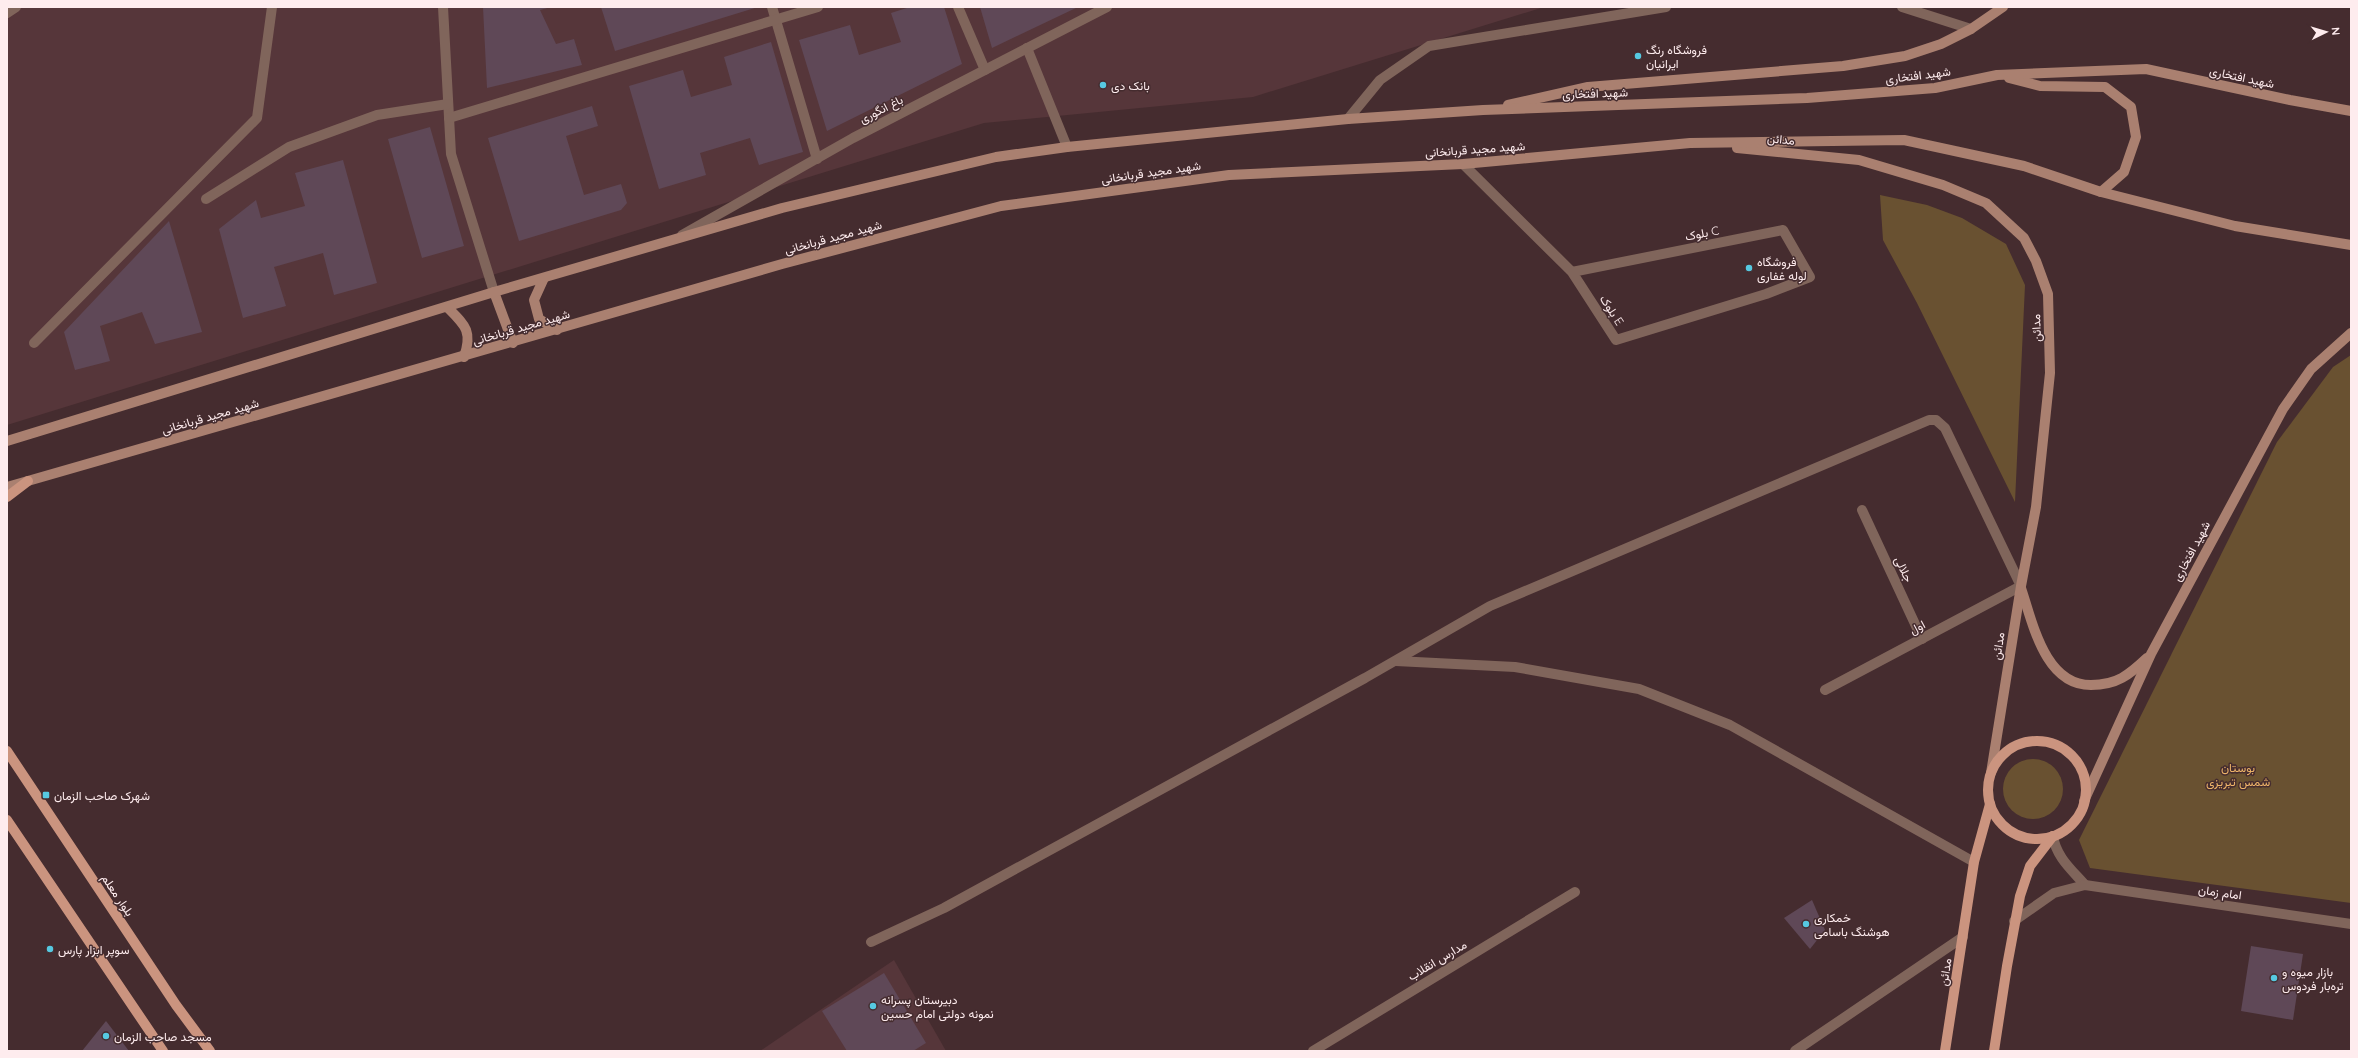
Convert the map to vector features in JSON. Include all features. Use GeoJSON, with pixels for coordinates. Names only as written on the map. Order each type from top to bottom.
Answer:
{"type":"FeatureCollection","features":[{"type":"Feature","properties":{"kind":"main road"},"geometry":{"type":"LineString","coordinates":[[7,441],[447,306],[782,208],[988,159],[1068,147],[1348,120],[1483,110],[1588,87],[1843,66],[1897,57],[1941,44],[1971,29],[2003,7]]}},
{"type":"Feature","properties":{"kind":"main road","name":"شهید افتخاری"},"geometry":{"type":"LineString","coordinates":[[1483,110],[1807,98],[1935,88],[1997,75],[2146,69],[2290,100],[2351,111]]}},
{"type":"Feature","properties":{"kind":"main road"},"geometry":{"type":"LineString","coordinates":[[1997,75],[2040,86],[2105,87],[2131,107],[2136,137],[2124,172],[2101,192]]}},
{"type":"Feature","properties":{"kind":"main road"},"geometry":{"type":"LineString","coordinates":[[1690,143],[1904,140],[2024,166],[2101,192],[2235,226],[2351,245]]}},
{"type":"Feature","properties":{"kind":"main road","name":"شهید مجید قربانخانی"},"geometry":{"type":"LineString","coordinates":[[7,487],[513,343],[782,264],[1001,206],[1229,175],[1462,164],[1690,143]]}},
{"type":"Feature","properties":{"kind":"main road","name":"مدائن"},"geometry":{"type":"LineString","coordinates":[[1690,143],[1859,160],[1943,185],[1986,202],[2006,219],[2024,238],[2036,261],[2048,294],[2050,373],[2036,507],[2021,586],[1991,773]]}},
{"type":"Feature","properties":{"kind":"main road"},"geometry":{"type":"LineString","coordinates":[[544,278],[534,300],[538,318],[557,330]]}},
{"type":"Feature","properties":{"kind":"main road"},"geometry":{"type":"LineString","coordinates":[[494,292],[513,343]]}},
{"type":"Feature","properties":{"kind":"main road"},"geometry":{"type":"LineString","coordinates":[[447,306],[463,323],[469,342],[464,357]]}},
{"type":"Feature","properties":{"kind":"main road","name":"شهید افتخاری"},"geometry":{"type":"LineString","coordinates":[[2084,801],[2151,654],[2283,410],[2311,369],[2351,333]]}},
{"type":"Feature","properties":{"kind":"main road"},"geometry":{"type":"LineString","coordinates":[[7,497],[28,481]]}},
{"type":"Feature","properties":{"kind":"main road"},"geometry":{"type":"LineString","coordinates":[[2021,586],[2043,650],[2057,671],[2079,685],[2106,685],[2129,676],[2151,654]]}},
{"type":"Feature","properties":{"kind":"main road"},"geometry":{"type":"LineString","coordinates":[[2042,741],[2058,746],[2071,755],[2081,769],[2085,785],[2084,801],[2078,816],[2067,829],[2052,836],[2040,839],[2026,838],[2003,826],[1995,816],[1990,804],[1988,788],[1991,773],[2002,756],[2011,748],[2026,742],[2042,741]]}},
{"type":"Feature","properties":{"kind":"main road","name":"بلوار معلم"},"geometry":{"type":"LineString","coordinates":[[7,751],[176,1005],[210,1051]]}},
{"type":"Feature","properties":{"kind":"main road","name":"مدائن"},"geometry":{"type":"LineString","coordinates":[[1945,1051],[1974,862],[1990,804]]}},
{"type":"Feature","properties":{"kind":"main road"},"geometry":{"type":"LineString","coordinates":[[7,820],[163,1051]]}},
{"type":"Feature","properties":{"kind":"main road"},"geometry":{"type":"LineString","coordinates":[[1994,1051],[2014,921],[2030,866],[2052,836]]}},
{"type":"Feature","properties":{"kind":"street"},"geometry":{"type":"LineString","coordinates":[[7,13],[16,7]]}},
{"type":"Feature","properties":{"kind":"street"},"geometry":{"type":"LineString","coordinates":[[34,343],[257,118],[272,7]]}},
{"type":"Feature","properties":{"kind":"street"},"geometry":{"type":"LineString","coordinates":[[443,7],[451,154],[494,292]]}},
{"type":"Feature","properties":{"kind":"street"},"geometry":{"type":"LineString","coordinates":[[772,7],[817,159]]}},
{"type":"Feature","properties":{"kind":"street"},"geometry":{"type":"LineString","coordinates":[[449,118],[818,7]]}},
{"type":"Feature","properties":{"kind":"street"},"geometry":{"type":"LineString","coordinates":[[958,7],[985,70]]}},
{"type":"Feature","properties":{"kind":"street","name":"باغ انگوری"},"geometry":{"type":"LineString","coordinates":[[672,241],[817,159],[1107,7]]}},
{"type":"Feature","properties":{"kind":"street"},"geometry":{"type":"LineString","coordinates":[[1348,120],[1380,80],[1429,46],[1666,7]]}},
{"type":"Feature","properties":{"kind":"street"},"geometry":{"type":"LineString","coordinates":[[1902,7],[1971,29]]}},
{"type":"Feature","properties":{"kind":"street"},"geometry":{"type":"LineString","coordinates":[[1027,48],[1068,147]]}},
{"type":"Feature","properties":{"kind":"street"},"geometry":{"type":"LineString","coordinates":[[206,199],[289,147],[377,115],[448,104]]}},
{"type":"Feature","properties":{"kind":"street","name":"بلوک E"},"geometry":{"type":"LineString","coordinates":[[1462,164],[1572,272],[1616,340],[1766,294],[1810,277]]}},
{"type":"Feature","properties":{"kind":"street","name":"بلوک C"},"geometry":{"type":"LineString","coordinates":[[1572,272],[1784,230],[1810,277]]}},
{"type":"Feature","properties":{"kind":"street"},"geometry":{"type":"LineString","coordinates":[[871,942],[944,908],[1396,661],[1490,606],[1929,420],[1936,420],[1945,428],[2021,586]]}},
{"type":"Feature","properties":{"kind":"street","name":"جلالی"},"geometry":{"type":"LineString","coordinates":[[1862,510],[1922,639]]}},
{"type":"Feature","properties":{"kind":"street","name":"اول"},"geometry":{"type":"LineString","coordinates":[[1825,690],[2021,586]]}},
{"type":"Feature","properties":{"kind":"street"},"geometry":{"type":"LineString","coordinates":[[1396,661],[1515,667],[1639,689],[1730,725],[1974,862]]}},
{"type":"Feature","properties":{"kind":"street"},"geometry":{"type":"LineString","coordinates":[[2014,921],[2054,893],[2085,885],[2061,858],[2055,848],[2052,836]]}},
{"type":"Feature","properties":{"kind":"street","name":"امام زمان"},"geometry":{"type":"LineString","coordinates":[[2085,885],[2351,924]]}},
{"type":"Feature","properties":{"kind":"street","name":"مدارس انقلاب"},"geometry":{"type":"LineString","coordinates":[[1313,1051],[1575,892]]}},
{"type":"Feature","properties":{"kind":"street"},"geometry":{"type":"LineString","coordinates":[[1795,1051],[1963,937]]}},
{"type":"Feature","properties":{"kind":"shaded area"},"geometry":{"type":"Polygon","coordinates":[[[7,7],[1544,7],[1253,97],[984,123],[7,425],[7,7]]]}},
{"type":"Feature","properties":{"kind":"shaded area","name":"دبیرستان پسرانه نمونه دولتی امام حسین"},"geometry":{"type":"Polygon","coordinates":[[[894,960],[946,1051],[760,1051],[894,960]]]}},
{"type":"Feature","properties":{"kind":"green space"},"geometry":{"type":"Polygon","coordinates":[[[1880,195],[1927,205],[1962,218],[2006,244],[2025,285],[2015,502],[1917,303],[1883,240],[1880,195]]]}},
{"type":"Feature","properties":{"kind":"green space","name":"بوستان شمس تبریزی"},"geometry":{"type":"Polygon","coordinates":[[[2351,355],[2351,903],[2090,868],[2079,840],[2277,442],[2333,367],[2351,355]]]}},
{"type":"Feature","properties":{"kind":"green space"},"geometry":{"type":"Polygon","coordinates":[[[2033,759],[2049,764],[2054,768],[2058,773],[2063,789],[2058,805],[2054,810],[2049,814],[2033,819],[2017,814],[2012,810],[2008,805],[2003,789],[2008,773],[2012,768],[2017,764],[2033,759]]]}},
{"type":"Feature","properties":{"kind":"building"},"geometry":{"type":"Polygon","coordinates":[[[483,7],[551,7],[540,10],[556,44],[574,39],[582,65],[487,88],[483,7]]]}},
{"type":"Feature","properties":{"kind":"building"},"geometry":{"type":"Polygon","coordinates":[[[601,7],[758,7],[615,51],[601,7]]]}},
{"type":"Feature","properties":{"kind":"building"},"geometry":{"type":"Polygon","coordinates":[[[910,7],[944,7],[962,64],[827,131],[799,40],[850,25],[859,55],[901,42],[891,13],[910,7]]]}},
{"type":"Feature","properties":{"kind":"building"},"geometry":{"type":"Polygon","coordinates":[[[980,7],[1078,7],[992,48],[980,7]]]}},
{"type":"Feature","properties":{"kind":"building"},"geometry":{"type":"Polygon","coordinates":[[[771,42],[803,152],[759,165],[750,138],[700,153],[706,175],[659,189],[629,86],[683,70],[691,97],[732,85],[724,57],[771,42]]]}},
{"type":"Feature","properties":{"kind":"building"},"geometry":{"type":"Polygon","coordinates":[[[592,106],[598,126],[566,136],[584,195],[621,184],[627,203],[621,210],[519,241],[488,138],[592,106]]]}},
{"type":"Feature","properties":{"kind":"building"},"geometry":{"type":"Polygon","coordinates":[[[430,127],[464,246],[422,258],[388,139],[430,127]]]}},
{"type":"Feature","properties":{"kind":"building"},"geometry":{"type":"Polygon","coordinates":[[[343,160],[377,283],[334,295],[323,253],[274,267],[286,306],[243,318],[219,229],[256,200],[261,218],[305,206],[295,173],[343,160]]]}},
{"type":"Feature","properties":{"kind":"building"},"geometry":{"type":"Polygon","coordinates":[[[169,221],[202,332],[155,344],[142,312],[100,326],[110,361],[75,370],[64,332],[169,221]]]}},
{"type":"Feature","properties":{"kind":"building","name":"خمکاری هوشنگ باسامی"},"geometry":{"type":"Polygon","coordinates":[[[1812,900],[1825,930],[1810,949],[1784,918],[1812,900]]]}},
{"type":"Feature","properties":{"kind":"building"},"geometry":{"type":"Polygon","coordinates":[[[2251,946],[2303,954],[2293,1020],[2241,1011],[2251,946]]]}},
{"type":"Feature","properties":{"kind":"building"},"geometry":{"type":"Polygon","coordinates":[[[884,973],[926,1043],[913,1051],[847,1051],[822,1011],[884,973]]]}},
{"type":"Feature","properties":{"kind":"building","name":"مسجد صاحب الزمان"},"geometry":{"type":"Polygon","coordinates":[[[106,1021],[129,1051],[82,1051],[106,1021]]]}},
{"type":"Feature","properties":{"kind":"place","name":"فروشگاه رنگ ایرانیان"},"geometry":{"type":"Point","coordinates":[1638,56]}},
{"type":"Feature","properties":{"kind":"place","name":"بانک دی"},"geometry":{"type":"Point","coordinates":[1103,85]}},
{"type":"Feature","properties":{"kind":"place","name":"فروشگاه لوله غفاری"},"geometry":{"type":"Point","coordinates":[1749,268]}},
{"type":"Feature","properties":{"kind":"place","name":"شهرک صاحب الزمان"},"geometry":{"type":"Point","coordinates":[46,795]}},
{"type":"Feature","properties":{"kind":"place","name":"خمکاری هوشنگ باسامی"},"geometry":{"type":"Point","coordinates":[1806,924]}},
{"type":"Feature","properties":{"kind":"place","name":"سوپر ابزار پارس"},"geometry":{"type":"Point","coordinates":[50,949]}},
{"type":"Feature","properties":{"kind":"place","name":"بازار میوه و تره‌بار فردوس"},"geometry":{"type":"Point","coordinates":[2274,978]}},
{"type":"Feature","properties":{"kind":"place","name":"دبیرستان پسرانه نمونه دولتی امام حسین"},"geometry":{"type":"Point","coordinates":[873,1006]}},
{"type":"Feature","properties":{"kind":"place","name":"مسجد صاحب الزمان"},"geometry":{"type":"Point","coordinates":[106,1036]}}]}
